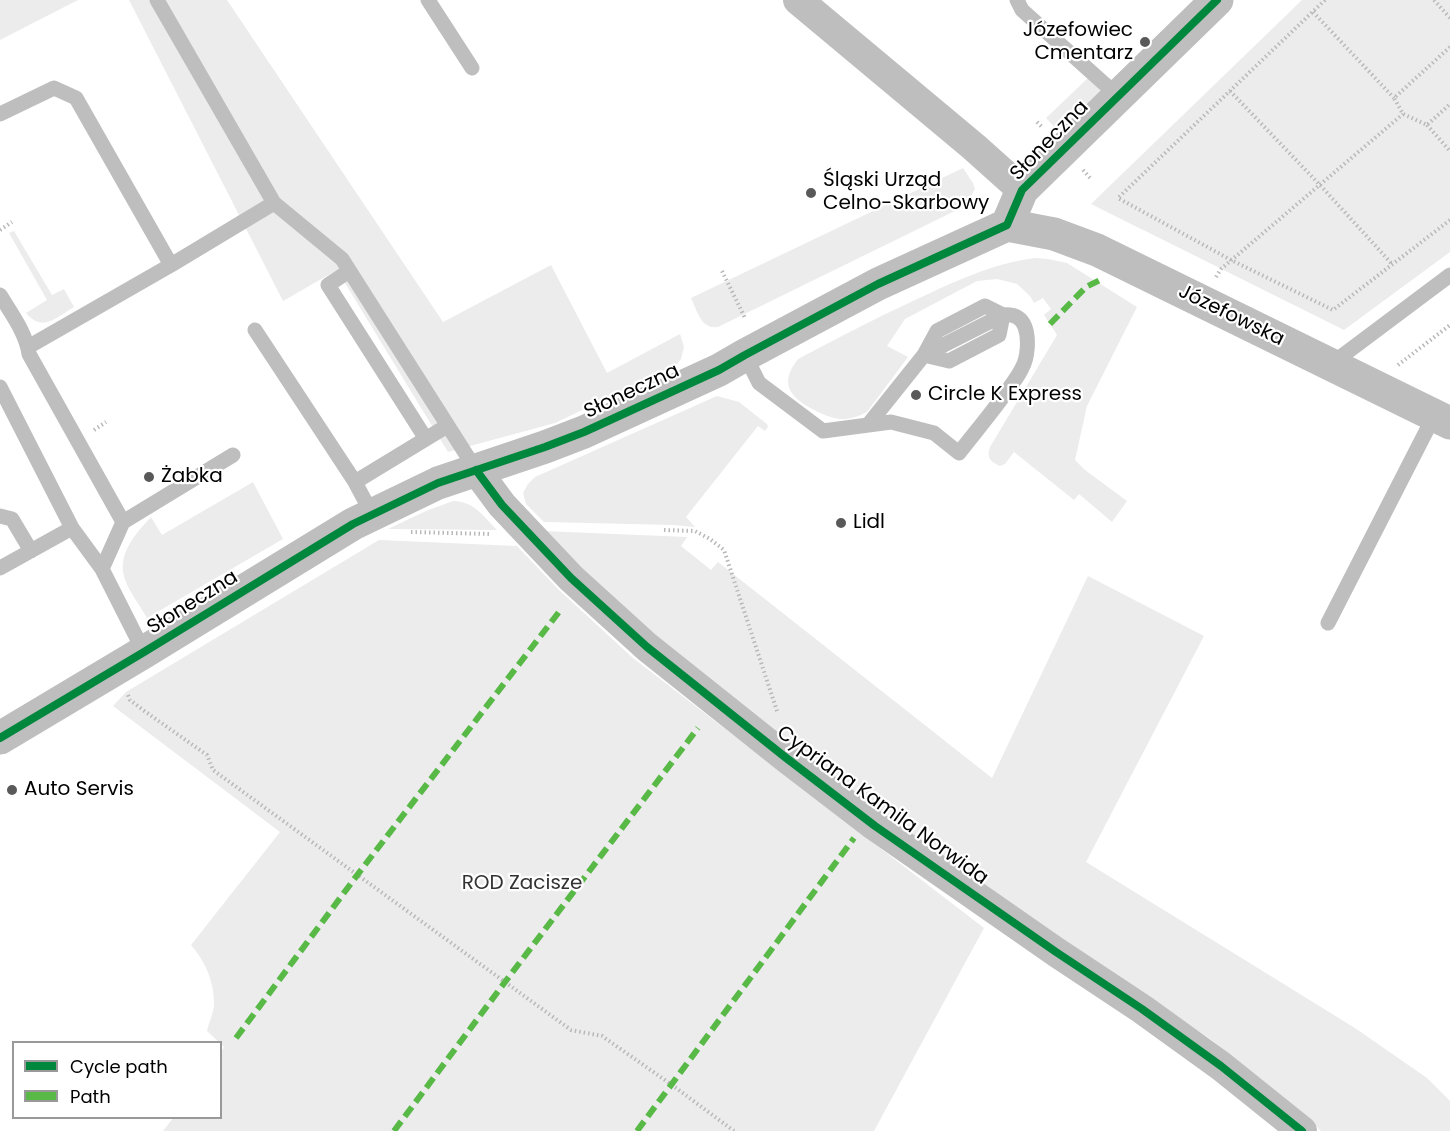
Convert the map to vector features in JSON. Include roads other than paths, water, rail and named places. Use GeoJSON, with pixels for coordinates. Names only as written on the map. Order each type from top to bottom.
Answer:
{"type":"FeatureCollection","features":[{"type":"Feature","properties":{"kind":"street"},"geometry":{"type":"LineString","coordinates":[[798,0],[1022,190]]}},
{"type":"Feature","properties":{"kind":"street","name":"Słoneczna"},"geometry":{"type":"LineString","coordinates":[[0,738],[372,514],[438,483],[584,432],[719,370],[879,284],[1007,225],[1022,190],[1217,0]]}},
{"type":"Feature","properties":{"kind":"street","name":"Józefowska"},"geometry":{"type":"LineString","coordinates":[[1007,225],[1054,234],[1097,250],[1442,420]]}},
{"type":"Feature","properties":{"kind":"street","name":"Cypriana Kamila Norwida"},"geometry":{"type":"LineString","coordinates":[[476,470],[502,505],[571,578],[656,654],[875,826],[1142,1009],[1221,1066],[1302,1131]]}},
{"type":"Feature","properties":{"kind":"lane"},"geometry":{"type":"LineString","coordinates":[[157,0],[274,203],[342,259],[476,470]]}},
{"type":"Feature","properties":{"kind":"lane"},"geometry":{"type":"LineString","coordinates":[[428,0],[472,68]]}},
{"type":"Feature","properties":{"kind":"lane"},"geometry":{"type":"LineString","coordinates":[[1017,0],[1022,10],[1118,96]]}},
{"type":"Feature","properties":{"kind":"lane"},"geometry":{"type":"LineString","coordinates":[[0,114],[54,88],[76,98],[171,265]]}},
{"type":"Feature","properties":{"kind":"lane"},"geometry":{"type":"LineString","coordinates":[[28,347],[274,203]]}},
{"type":"Feature","properties":{"kind":"lane"},"geometry":{"type":"LineString","coordinates":[[350,271],[328,285],[426,439]]}},
{"type":"Feature","properties":{"kind":"lane"},"geometry":{"type":"LineString","coordinates":[[1330,365],[1450,275]]}},
{"type":"Feature","properties":{"kind":"lane"},"geometry":{"type":"LineString","coordinates":[[0,295],[18,326],[29,354],[123,522]]}},
{"type":"Feature","properties":{"kind":"lane"},"geometry":{"type":"LineString","coordinates":[[745,355],[759,383],[823,431],[891,423],[934,434],[959,453],[1023,368],[1027,340],[1024,324],[1011,314],[1003,315],[924,355],[868,425]]}},
{"type":"Feature","properties":{"kind":"lane"},"geometry":{"type":"LineString","coordinates":[[255,330],[355,482],[372,514]]}},
{"type":"Feature","properties":{"kind":"lane"},"geometry":{"type":"LineString","coordinates":[[0,387],[72,528],[102,569],[144,652]]}},
{"type":"Feature","properties":{"kind":"lane"},"geometry":{"type":"LineString","coordinates":[[1328,623],[1442,420]]}},
{"type":"Feature","properties":{"kind":"lane"},"geometry":{"type":"LineString","coordinates":[[355,482],[447,426]]}},
{"type":"Feature","properties":{"kind":"lane"},"geometry":{"type":"LineString","coordinates":[[102,569],[123,522],[233,455]]}},
{"type":"Feature","properties":{"kind":"lane"},"geometry":{"type":"LineString","coordinates":[[0,516],[12,519],[31,550]]}},
{"type":"Feature","properties":{"kind":"lane"},"geometry":{"type":"LineString","coordinates":[[1,567],[72,528]]}},
{"type":"Feature","properties":{"kind":"place","name":"Józefowiec Cmentarz"},"geometry":{"type":"Point","coordinates":[1145,42]}},
{"type":"Feature","properties":{"kind":"place","name":"Śląski Urząd Celno-Skarbowy"},"geometry":{"type":"Point","coordinates":[811,193]}},
{"type":"Feature","properties":{"kind":"place","name":"Circle K Express"},"geometry":{"type":"Point","coordinates":[916,395]}},
{"type":"Feature","properties":{"kind":"place","name":"Żabka"},"geometry":{"type":"Point","coordinates":[149,477]}},
{"type":"Feature","properties":{"kind":"place","name":"Lidl"},"geometry":{"type":"Point","coordinates":[841,523]}},
{"type":"Feature","properties":{"kind":"place","name":"Auto Servis"},"geometry":{"type":"Point","coordinates":[12,790]}},
{"type":"Feature","properties":{"kind":"park label","name":"ROD Zacisze"},"geometry":{"type":"Point","coordinates":[522,884]}}]}
